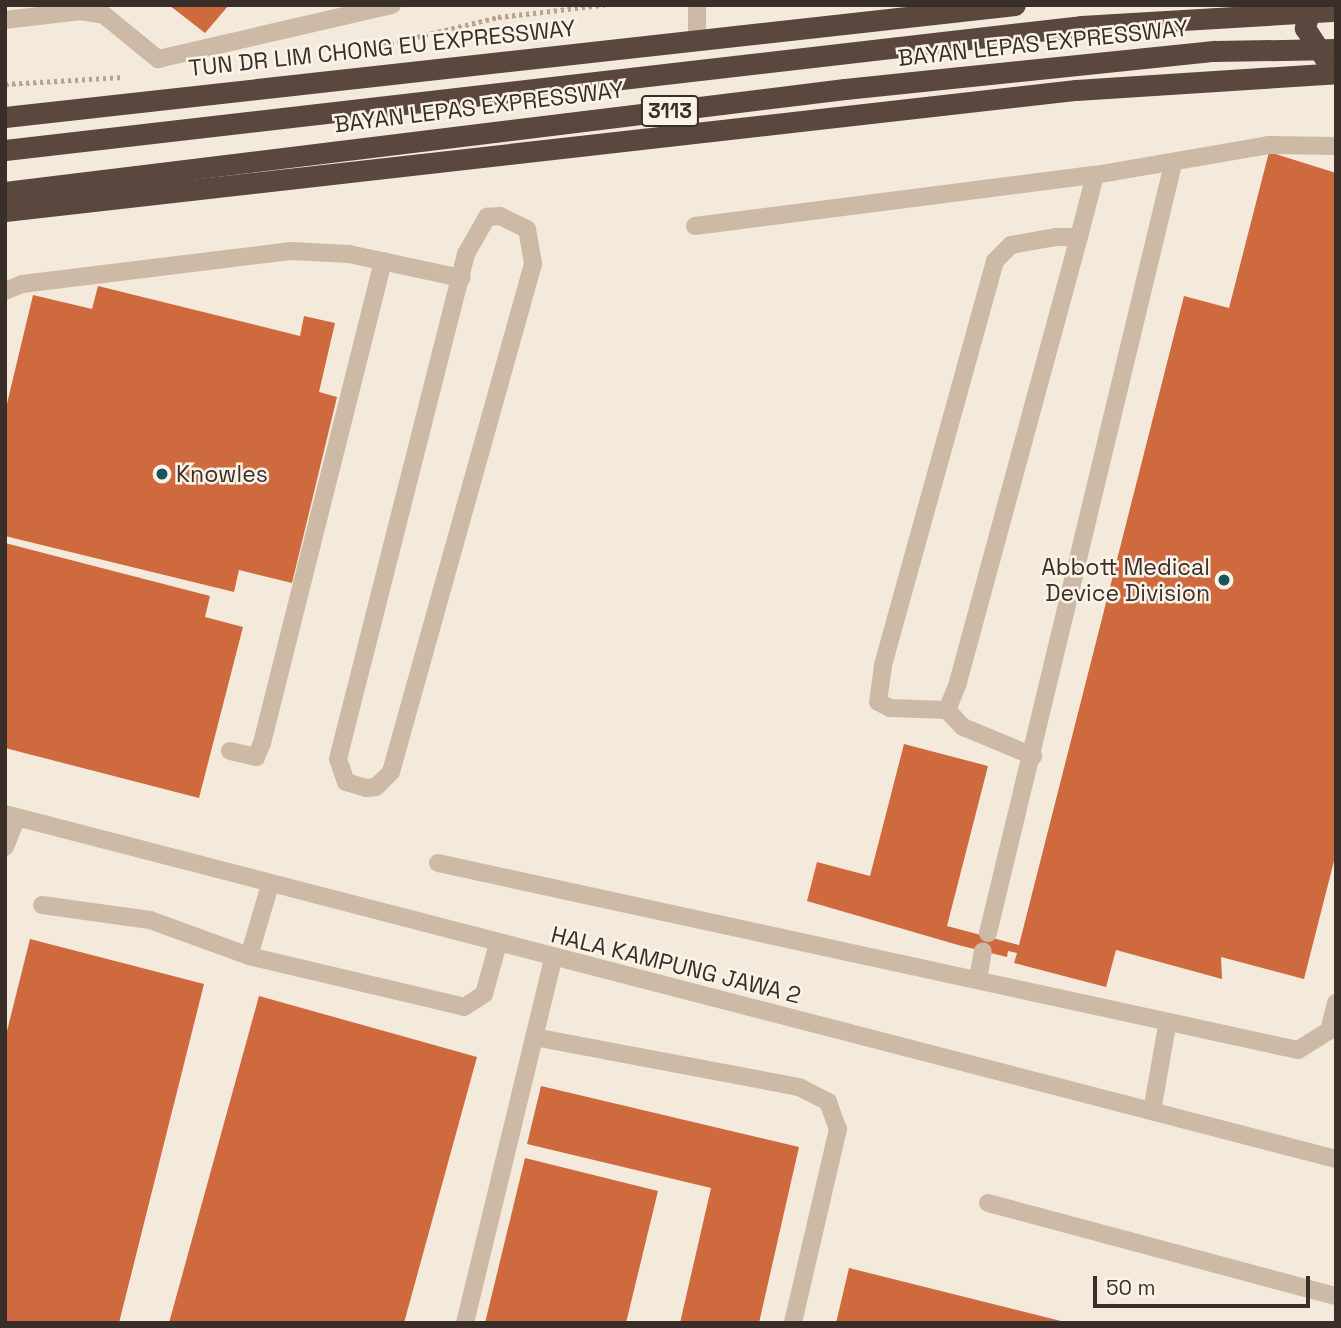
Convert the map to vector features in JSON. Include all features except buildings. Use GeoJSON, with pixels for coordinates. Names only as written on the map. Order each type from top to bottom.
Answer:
{"type":"FeatureCollection","features":[{"type":"Feature","properties":{"kind":"highway","name":"TUN DR LIM CHONG EU EXPRESSWAY"},"geometry":{"type":"LineString","coordinates":[[5,117],[1015,5]]}},
{"type":"Feature","properties":{"kind":"highway"},"geometry":{"type":"LineString","coordinates":[[1311,5],[1308,38],[1336,66]]}},
{"type":"Feature","properties":{"kind":"highway","name":"BAYAN LEPAS EXPRESSWAY"},"geometry":{"type":"LineString","coordinates":[[5,150],[1081,26],[1336,11]]}},
{"type":"Feature","properties":{"kind":"highway","name":"BAYAN LEPAS EXPRESSWAY"},"geometry":{"type":"LineString","coordinates":[[5,192],[845,89],[1214,51],[1336,49]]}},
{"type":"Feature","properties":{"kind":"highway","name":"3113"},"geometry":{"type":"LineString","coordinates":[[5,211],[1062,91],[1336,73]]}},
{"type":"Feature","properties":{"kind":"street"},"geometry":{"type":"LineString","coordinates":[[5,20],[80,11],[104,15],[158,59],[392,5]]}},
{"type":"Feature","properties":{"kind":"street"},"geometry":{"type":"LineString","coordinates":[[696,5],[697,40]]}},
{"type":"Feature","properties":{"kind":"street"},"geometry":{"type":"LineString","coordinates":[[695,226],[1173,164],[1268,145],[1336,146]]}},
{"type":"Feature","properties":{"kind":"street"},"geometry":{"type":"LineString","coordinates":[[978,979],[1173,164]]}},
{"type":"Feature","properties":{"kind":"street"},"geometry":{"type":"LineString","coordinates":[[947,710],[1095,175]]}},
{"type":"Feature","properties":{"kind":"street"},"geometry":{"type":"LineString","coordinates":[[486,217],[516,220],[527,229],[533,264],[391,772],[366,788],[346,782],[338,759],[461,278],[473,235],[486,217]]}},
{"type":"Feature","properties":{"kind":"street"},"geometry":{"type":"LineString","coordinates":[[947,710],[910,713],[878,702],[991,274],[1012,245],[1079,237]]}},
{"type":"Feature","properties":{"kind":"street"},"geometry":{"type":"LineString","coordinates":[[5,291],[22,284],[291,251],[383,261],[461,278]]}},
{"type":"Feature","properties":{"kind":"street"},"geometry":{"type":"LineString","coordinates":[[230,751],[257,757],[262,743],[383,261]]}},
{"type":"Feature","properties":{"kind":"street"},"geometry":{"type":"LineString","coordinates":[[947,710],[963,727],[1033,756]]}},
{"type":"Feature","properties":{"kind":"street"},"geometry":{"type":"LineString","coordinates":[[5,847],[11,815]]}},
{"type":"Feature","properties":{"kind":"street","name":"HALA KAMPUNG JAWA 2"},"geometry":{"type":"LineString","coordinates":[[11,815],[553,959],[1336,1159]]}},
{"type":"Feature","properties":{"kind":"street"},"geometry":{"type":"LineString","coordinates":[[438,863],[978,979],[1167,1026],[1298,1050],[1329,1031],[1336,1003]]}},
{"type":"Feature","properties":{"kind":"street"},"geometry":{"type":"LineString","coordinates":[[249,956],[270,885]]}},
{"type":"Feature","properties":{"kind":"street"},"geometry":{"type":"LineString","coordinates":[[42,905],[150,920],[249,956],[464,1007],[484,994],[498,944]]}},
{"type":"Feature","properties":{"kind":"street"},"geometry":{"type":"LineString","coordinates":[[465,1323],[553,959]]}},
{"type":"Feature","properties":{"kind":"street"},"geometry":{"type":"LineString","coordinates":[[1152,1111],[1167,1026]]}},
{"type":"Feature","properties":{"kind":"street"},"geometry":{"type":"LineString","coordinates":[[534,1037],[799,1087],[828,1102],[838,1129],[793,1323]]}},
{"type":"Feature","properties":{"kind":"street"},"geometry":{"type":"LineString","coordinates":[[988,1203],[1336,1296]]}},
{"type":"Feature","properties":{"kind":"path"},"geometry":{"type":"LineString","coordinates":[[348,53],[498,17],[604,5]]}},
{"type":"Feature","properties":{"kind":"path"},"geometry":{"type":"LineString","coordinates":[[5,84],[108,74],[130,79]]}},
{"type":"Feature","properties":{"kind":"place","name":"Knowles"},"geometry":{"type":"Point","coordinates":[162,474]}},
{"type":"Feature","properties":{"kind":"place","name":"Abbott Medical Device Division"},"geometry":{"type":"Point","coordinates":[1224,580]}}]}
